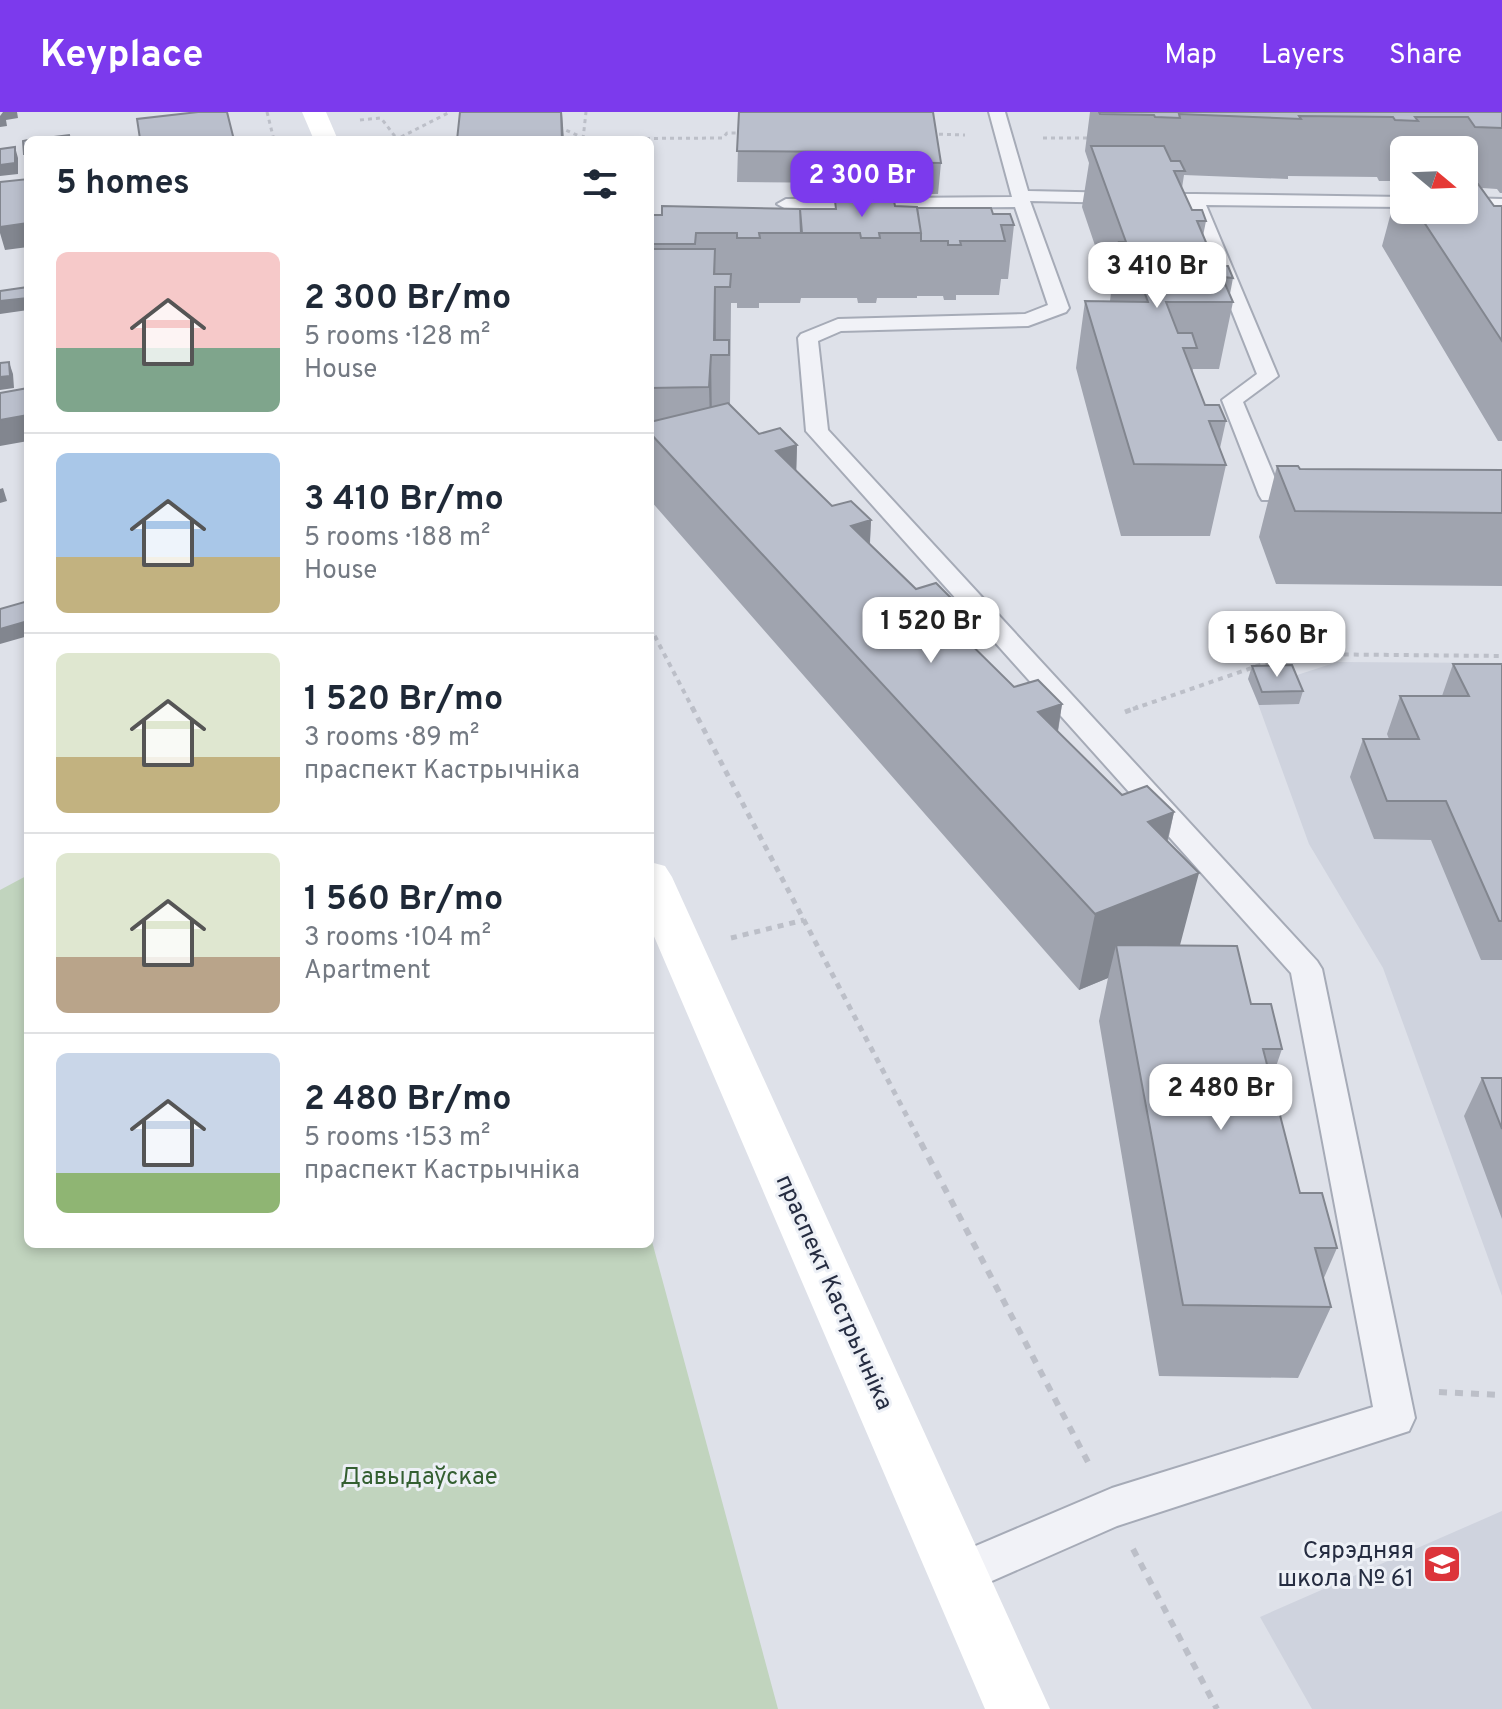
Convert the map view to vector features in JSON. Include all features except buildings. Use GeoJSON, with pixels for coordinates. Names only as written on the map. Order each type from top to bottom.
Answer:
{"type":"FeatureCollection","features":[{"type":"Feature","properties":{"kind":"main road"},"geometry":{"type":"LineString","coordinates":[[314,112],[324,136]]}},
{"type":"Feature","properties":{"kind":"main road","name":"праспект Кастрычніка"},"geometry":{"type":"LineString","coordinates":[[654,886],[1018,1709]]}},
{"type":"Feature","properties":{"kind":"lane"},"geometry":{"type":"LineString","coordinates":[[960,1574],[1112,1508],[1395,1418],[1306,969],[817,431],[808,338],[838,325],[1028,320],[1059,308],[1000,125]]}},
{"type":"Feature","properties":{"kind":"lane"},"geometry":{"type":"LineString","coordinates":[[786,204],[1156,198],[1390,202]]}},
{"type":"Feature","properties":{"kind":"lane"},"geometry":{"type":"LineString","coordinates":[[1195,199],[1268,376],[1232,400],[1270,495],[1332,495]]}},
{"type":"Feature","properties":{"kind":"lane"},"geometry":{"type":"LineString","coordinates":[[1478,208],[1502,204]]}},
{"type":"Feature","properties":{"kind":"path"},"geometry":{"type":"LineString","coordinates":[[267,112],[273,136]]}},
{"type":"Feature","properties":{"kind":"path"},"geometry":{"type":"LineString","coordinates":[[382,112],[381,118],[394,136]]}},
{"type":"Feature","properties":{"kind":"path"},"geometry":{"type":"LineString","coordinates":[[405,136],[450,112]]}},
{"type":"Feature","properties":{"kind":"path"},"geometry":{"type":"LineString","coordinates":[[583,136],[586,112]]}},
{"type":"Feature","properties":{"kind":"path"},"geometry":{"type":"LineString","coordinates":[[350,121],[381,118]]}},
{"type":"Feature","properties":{"kind":"path"},"geometry":{"type":"LineString","coordinates":[[554,125],[577,136]]}},
{"type":"Feature","properties":{"kind":"path"},"geometry":{"type":"LineString","coordinates":[[924,133],[1000,125],[1096,138]]}},
{"type":"Feature","properties":{"kind":"path"},"geometry":{"type":"LineString","coordinates":[[654,138],[723,138],[727,133],[753,133]]}},
{"type":"Feature","properties":{"kind":"path"},"geometry":{"type":"LineString","coordinates":[[654,635],[1217,1709]]}},
{"type":"Feature","properties":{"kind":"path"},"geometry":{"type":"LineString","coordinates":[[1085,726],[1292,654],[1502,656]]}},
{"type":"Feature","properties":{"kind":"path"},"geometry":{"type":"LineString","coordinates":[[719,940],[804,920]]}},
{"type":"Feature","properties":{"kind":"path"},"geometry":{"type":"LineString","coordinates":[[1390,1391],[1502,1395]]}},
{"type":"Feature","properties":{"kind":"shaded area"},"geometry":{"type":"Polygon","coordinates":[[[1337,662],[1502,663],[1502,1296],[1383,968],[1309,844],[1249,679],[1288,678],[1337,662]]]}},
{"type":"Feature","properties":{"kind":"shaded area","name":"Сярэдняя школа № 61"},"geometry":{"type":"Polygon","coordinates":[[[1502,1511],[1502,1709],[1312,1709],[1260,1617],[1502,1511]]]}},
{"type":"Feature","properties":{"kind":"green space","name":"Давыдаўскае"},"geometry":{"type":"Polygon","coordinates":[[[24,877],[24,1248],[654,1248],[778,1709],[0,1709],[0,890],[24,877]]]}},
{"type":"Feature","properties":{"kind":"place","name":"Сярэдняя школа № 61"},"geometry":{"type":"Point","coordinates":[1442,1564]}}]}
